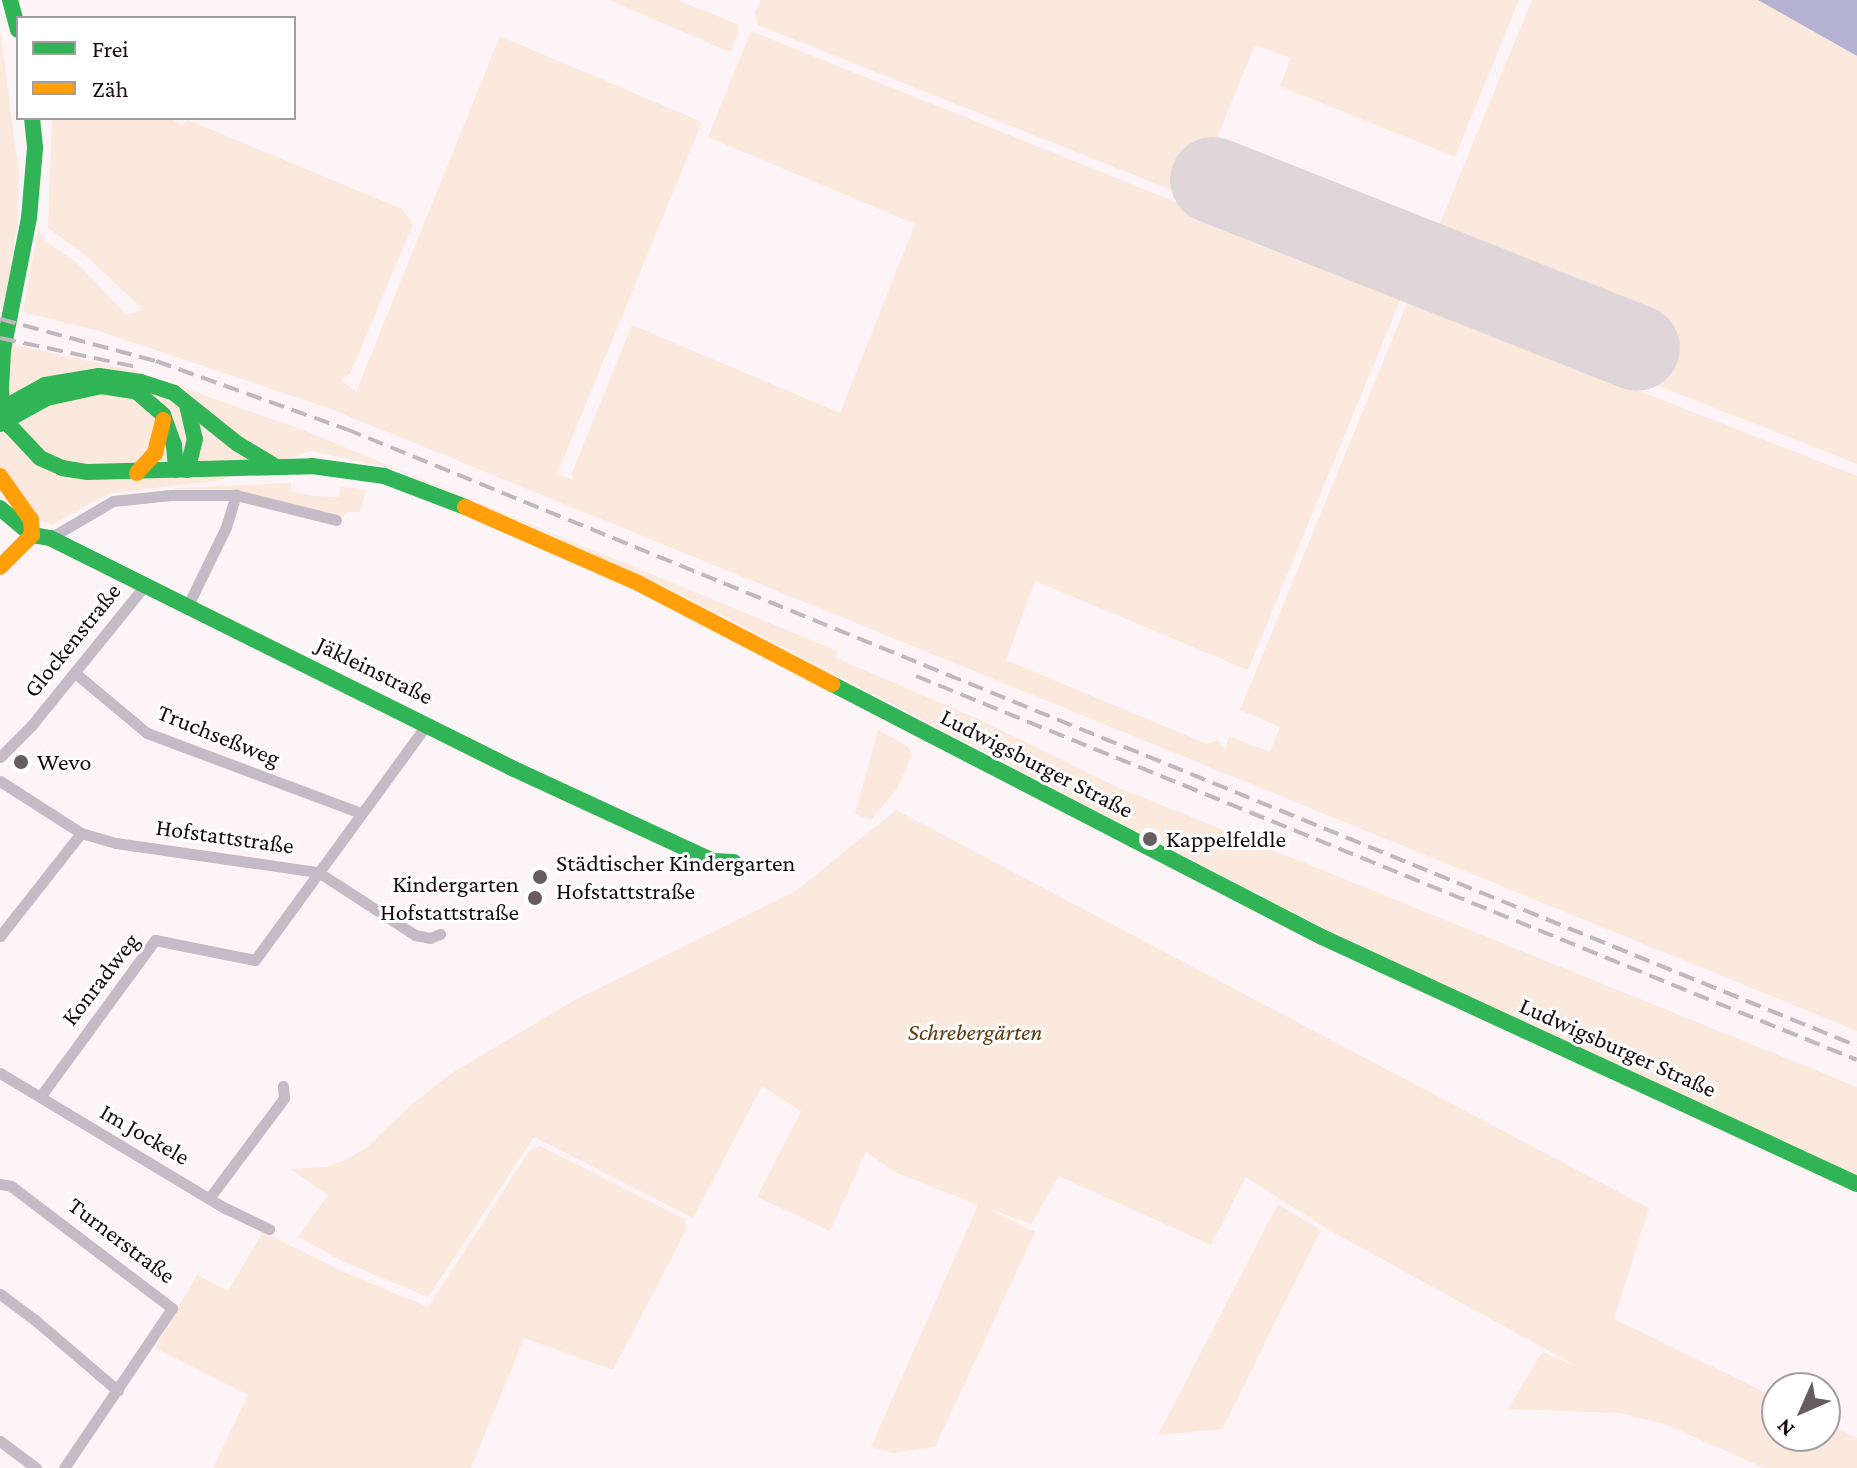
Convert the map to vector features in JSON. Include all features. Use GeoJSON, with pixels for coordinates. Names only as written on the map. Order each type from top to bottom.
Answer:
{"type":"FeatureCollection","features":[{"type":"Feature","properties":{"kind":"main road"},"geometry":{"type":"LineString","coordinates":[[10,0],[16,22]]}},
{"type":"Feature","properties":{"kind":"main road","name":"Ludwigsburger Straße"},"geometry":{"type":"LineString","coordinates":[[32,120],[35,148],[29,218],[3,351],[1,388],[2,406],[10,426],[40,458],[62,468],[88,472],[137,473],[273,465],[384,476],[570,551],[748,639],[1282,917],[1857,1184]]}},
{"type":"Feature","properties":{"kind":"main road"},"geometry":{"type":"LineString","coordinates":[[0,410],[71,378],[120,377],[174,393],[273,465]]}},
{"type":"Feature","properties":{"kind":"main road"},"geometry":{"type":"LineString","coordinates":[[0,424],[46,391],[120,388],[137,392],[163,415],[181,470]]}},
{"type":"Feature","properties":{"kind":"main road"},"geometry":{"type":"LineString","coordinates":[[181,470],[195,439],[187,404]]}},
{"type":"Feature","properties":{"kind":"main road"},"geometry":{"type":"LineString","coordinates":[[137,473],[155,453],[163,415]]}},
{"type":"Feature","properties":{"kind":"main road"},"geometry":{"type":"LineString","coordinates":[[0,476],[31,520],[32,535],[0,567]]}},
{"type":"Feature","properties":{"kind":"main road"},"geometry":{"type":"LineString","coordinates":[[0,508],[32,535]]}},
{"type":"Feature","properties":{"kind":"main road","name":"Jäkleinstraße"},"geometry":{"type":"LineString","coordinates":[[32,535],[50,538],[618,819],[713,861],[734,862]]}},
{"type":"Feature","properties":{"kind":"street"},"geometry":{"type":"LineString","coordinates":[[50,538],[113,501],[171,495],[236,495],[336,520]]}},
{"type":"Feature","properties":{"kind":"street"},"geometry":{"type":"LineString","coordinates":[[188,605],[226,527],[236,495]]}},
{"type":"Feature","properties":{"kind":"street","name":"Glockenstraße"},"geometry":{"type":"LineString","coordinates":[[0,757],[75,673],[145,585]]}},
{"type":"Feature","properties":{"kind":"street","name":"Truchseßweg"},"geometry":{"type":"LineString","coordinates":[[75,673],[147,733],[361,813]]}},
{"type":"Feature","properties":{"kind":"street"},"geometry":{"type":"LineString","coordinates":[[318,872],[428,723]]}},
{"type":"Feature","properties":{"kind":"street","name":"Hofstattstraße"},"geometry":{"type":"LineString","coordinates":[[0,781],[81,833],[116,843],[318,872],[415,935],[430,938],[440,934]]}},
{"type":"Feature","properties":{"kind":"street"},"geometry":{"type":"LineString","coordinates":[[0,936],[81,833]]}},
{"type":"Feature","properties":{"kind":"street","name":"Konradweg"},"geometry":{"type":"LineString","coordinates":[[40,1097],[149,945],[164,939],[255,960],[318,872]]}},
{"type":"Feature","properties":{"kind":"street","name":"Im Jockele"},"geometry":{"type":"LineString","coordinates":[[0,1073],[269,1229]]}},
{"type":"Feature","properties":{"kind":"street"},"geometry":{"type":"LineString","coordinates":[[210,1197],[284,1098],[283,1086]]}},
{"type":"Feature","properties":{"kind":"street","name":"Turnerstraße"},"geometry":{"type":"LineString","coordinates":[[0,1184],[11,1186],[171,1304],[172,1308],[64,1468]]}},
{"type":"Feature","properties":{"kind":"street"},"geometry":{"type":"LineString","coordinates":[[0,1294],[118,1391]]}},
{"type":"Feature","properties":{"kind":"street"},"geometry":{"type":"LineString","coordinates":[[0,1437],[36,1468]]}},
{"type":"Feature","properties":{"kind":"green space"},"geometry":{"type":"Polygon","coordinates":[[[609,0],[678,0],[737,24],[739,31],[730,52],[609,0]]]}},
{"type":"Feature","properties":{"kind":"green space"},"geometry":{"type":"Polygon","coordinates":[[[761,0],[1519,0],[1455,157],[1280,86],[1291,58],[1255,45],[1212,150],[1423,239],[1408,276],[1400,281],[758,25],[755,13],[761,0]]]}},
{"type":"Feature","properties":{"kind":"green space"},"geometry":{"type":"Polygon","coordinates":[[[1532,0],[1758,0],[1857,56],[1857,464],[1413,289],[1532,0]]]}},
{"type":"Feature","properties":{"kind":"green space"},"geometry":{"type":"Polygon","coordinates":[[[0,28],[19,175],[17,226],[4,307],[0,306],[0,28]]]}},
{"type":"Feature","properties":{"kind":"green space"},"geometry":{"type":"Polygon","coordinates":[[[751,31],[1397,291],[1401,298],[1248,670],[1035,581],[1006,660],[1207,744],[1218,740],[1225,750],[1229,736],[1270,752],[1280,727],[1240,710],[1408,301],[1857,476],[1857,1031],[331,409],[102,332],[23,312],[38,228],[46,242],[75,261],[126,314],[144,310],[84,254],[48,228],[52,120],[174,120],[181,126],[188,120],[402,209],[413,224],[350,374],[341,379],[356,392],[500,36],[702,122],[557,474],[573,480],[572,473],[632,325],[840,413],[915,224],[708,137],[751,31]]]}},
{"type":"Feature","properties":{"kind":"green space"},"geometry":{"type":"Polygon","coordinates":[[[0,342],[136,371],[303,430],[837,651],[836,658],[978,719],[1117,787],[1857,1087],[1857,1177],[1358,946],[686,597],[541,530],[392,468],[311,451],[217,481],[110,493],[52,525],[33,517],[0,472],[0,342]]]}},
{"type":"Feature","properties":{"kind":"green space"},"geometry":{"type":"Polygon","coordinates":[[[291,483],[291,491],[314,496],[338,497],[341,487],[366,490],[360,512],[347,512],[342,518],[237,492],[175,491],[175,488],[291,483]]]}},
{"type":"Feature","properties":{"kind":"green space"},"geometry":{"type":"Polygon","coordinates":[[[878,730],[908,746],[912,756],[896,790],[871,820],[855,814],[878,730]]]}},
{"type":"Feature","properties":{"kind":"green space","name":"Schrebergärten"},"geometry":{"type":"Polygon","coordinates":[[[896,810],[1649,1208],[1614,1319],[1761,1390],[1761,1452],[1841,1452],[1841,1430],[1857,1438],[1857,1468],[1764,1468],[1667,1425],[1619,1413],[1508,1409],[1542,1352],[1576,1366],[1324,1227],[1246,1177],[1211,1245],[1059,1176],[1031,1224],[989,1209],[1035,1232],[935,1447],[893,1453],[871,1447],[978,1205],[895,1172],[866,1152],[830,1231],[757,1197],[801,1111],[762,1086],[693,1218],[534,1137],[428,1297],[344,1262],[298,1237],[328,1195],[291,1169],[326,1167],[346,1160],[366,1148],[410,1106],[452,1073],[575,1000],[796,891],[896,810]]]}},
{"type":"Feature","properties":{"kind":"green space"},"geometry":{"type":"Polygon","coordinates":[[[540,1146],[684,1219],[687,1228],[613,1370],[524,1338],[471,1468],[213,1468],[248,1395],[155,1348],[197,1275],[228,1291],[263,1232],[346,1273],[428,1307],[530,1150],[540,1146]]]}},
{"type":"Feature","properties":{"kind":"green space"},"geometry":{"type":"Polygon","coordinates":[[[1278,1204],[1321,1230],[1222,1429],[1158,1435],[1278,1204]]]}},
{"type":"Feature","properties":{"kind":"shaded area"},"geometry":{"type":"Polygon","coordinates":[[[1758,0],[1857,0],[1857,56],[1758,0]]]}},
{"type":"Feature","properties":{"kind":"runway"},"geometry":{"type":"LineString","coordinates":[[1213,180],[1637,348]]}},
{"type":"Feature","properties":{"kind":"railway"},"geometry":{"type":"LineString","coordinates":[[0,319],[156,361],[346,429],[1857,1046]]}},
{"type":"Feature","properties":{"kind":"railway"},"geometry":{"type":"LineString","coordinates":[[0,338],[136,367]]}},
{"type":"Feature","properties":{"kind":"railway"},"geometry":{"type":"LineString","coordinates":[[916,676],[1857,1060]]}},
{"type":"Feature","properties":{"kind":"traffic: fast"},"geometry":{"type":"LineString","coordinates":[[10,0],[16,22]]}},
{"type":"Feature","properties":{"kind":"traffic: fast"},"geometry":{"type":"LineString","coordinates":[[32,120],[35,148],[29,218],[3,351],[1,388],[2,406],[10,426],[40,458],[62,468],[88,472],[312,466],[384,476],[465,507]]}},
{"type":"Feature","properties":{"kind":"traffic: fast"},"geometry":{"type":"LineString","coordinates":[[45,385],[99,376],[141,382],[174,393],[238,444],[273,465]]}},
{"type":"Feature","properties":{"kind":"traffic: fast"},"geometry":{"type":"LineString","coordinates":[[0,410],[45,385]]}},
{"type":"Feature","properties":{"kind":"traffic: fast"},"geometry":{"type":"LineString","coordinates":[[47,398],[101,386],[137,392],[163,415],[174,445],[176,470]]}},
{"type":"Feature","properties":{"kind":"traffic: fast"},"geometry":{"type":"LineString","coordinates":[[0,424],[47,398]]}},
{"type":"Feature","properties":{"kind":"traffic: fast"},"geometry":{"type":"LineString","coordinates":[[187,405],[195,439],[187,470]]}},
{"type":"Feature","properties":{"kind":"traffic: fast"},"geometry":{"type":"LineString","coordinates":[[0,508],[32,535],[50,538],[514,769],[713,861],[734,862]]}},
{"type":"Feature","properties":{"kind":"traffic: fast"},"geometry":{"type":"LineString","coordinates":[[832,684],[1322,937],[1857,1184]]}},
{"type":"Feature","properties":{"kind":"traffic: slow"},"geometry":{"type":"LineString","coordinates":[[137,473],[155,453],[163,420]]}},
{"type":"Feature","properties":{"kind":"traffic: slow"},"geometry":{"type":"LineString","coordinates":[[0,476],[31,520],[32,535],[0,567]]}},
{"type":"Feature","properties":{"kind":"traffic: slow"},"geometry":{"type":"LineString","coordinates":[[465,507],[638,583],[832,684]]}},
{"type":"Feature","properties":{"kind":"place","name":"Wevo"},"geometry":{"type":"Point","coordinates":[21,762]}},
{"type":"Feature","properties":{"kind":"place","name":"Kappelfeldle"},"geometry":{"type":"Point","coordinates":[1150,839]}},
{"type":"Feature","properties":{"kind":"place","name":"Städtischer Kindergarten Hofstattstraße"},"geometry":{"type":"Point","coordinates":[540,877]}},
{"type":"Feature","properties":{"kind":"place","name":"Kindergarten Hofstattstraße"},"geometry":{"type":"Point","coordinates":[535,898]}}]}
